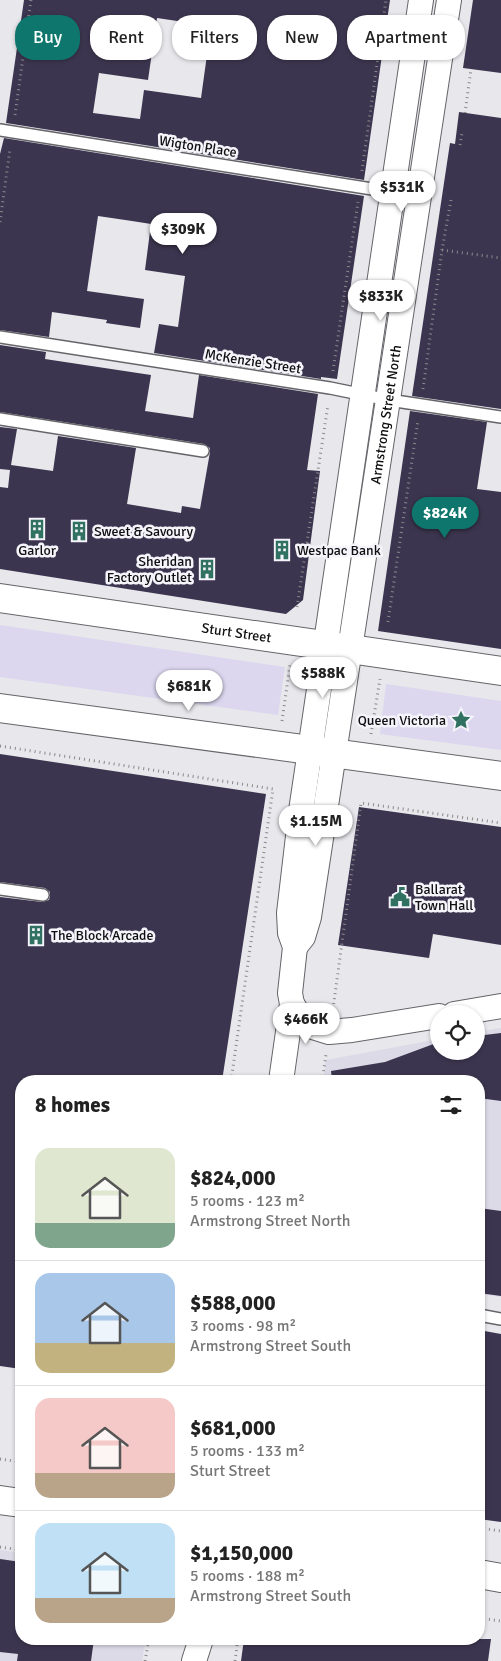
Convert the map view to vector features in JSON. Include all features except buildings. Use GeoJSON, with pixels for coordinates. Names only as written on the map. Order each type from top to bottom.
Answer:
{"type":"FeatureCollection","features":[{"type":"Feature","properties":{"kind":"street","name":"Armstrong Street North"},"geometry":{"type":"LineString","coordinates":[[338,648],[362,395],[421,0]]}},
{"type":"Feature","properties":{"kind":"street","name":"Armstrong Street North"},"geometry":{"type":"LineString","coordinates":[[338,648],[389,400],[449,0]]}},
{"type":"Feature","properties":{"kind":"street"},"geometry":{"type":"LineString","coordinates":[[391,192],[419,197]]}},
{"type":"Feature","properties":{"kind":"street","name":"Sturt Street"},"geometry":{"type":"LineString","coordinates":[[0,598],[501,671]]}},
{"type":"Feature","properties":{"kind":"street"},"geometry":{"type":"LineString","coordinates":[[282,1075],[292,1004],[290,993],[296,947],[303,937],[309,917],[322,752],[338,648]]}},
{"type":"Feature","properties":{"kind":"street"},"geometry":{"type":"LineString","coordinates":[[0,708],[501,776]]}},
{"type":"Feature","properties":{"kind":"street"},"geometry":{"type":"LineString","coordinates":[[292,1004],[302,1018],[313,1027],[329,1032],[430,1017]]}},
{"type":"Feature","properties":{"kind":"street"},"geometry":{"type":"LineString","coordinates":[[485,1009],[501,1006]]}},
{"type":"Feature","properties":{"kind":"street"},"geometry":{"type":"LineString","coordinates":[[0,1500],[15,1502]]}},
{"type":"Feature","properties":{"kind":"street"},"geometry":{"type":"LineString","coordinates":[[485,1575],[501,1578]]}},
{"type":"Feature","properties":{"kind":"street"},"geometry":{"type":"LineString","coordinates":[[189,1661],[190,1645]]}},
{"type":"Feature","properties":{"kind":"street"},"geometry":{"type":"LineString","coordinates":[[194,1661],[198,1645]]}},
{"type":"Feature","properties":{"kind":"lane","name":"Wigton Place"},"geometry":{"type":"LineString","coordinates":[[0,130],[391,192]]}},
{"type":"Feature","properties":{"kind":"lane","name":"McKenzie Street"},"geometry":{"type":"LineString","coordinates":[[0,337],[330,388],[389,400],[501,417]]}},
{"type":"Feature","properties":{"kind":"lane"},"geometry":{"type":"LineString","coordinates":[[0,419],[203,451]]}},
{"type":"Feature","properties":{"kind":"lane"},"geometry":{"type":"LineString","coordinates":[[0,889],[43,894]]}},
{"type":"Feature","properties":{"kind":"lane"},"geometry":{"type":"LineString","coordinates":[[485,1316],[501,1319]]}},
{"type":"Feature","properties":{"kind":"path"},"geometry":{"type":"LineString","coordinates":[[0,222],[31,0]]}},
{"type":"Feature","properties":{"kind":"path"},"geometry":{"type":"LineString","coordinates":[[297,607],[386,0]]}},
{"type":"Feature","properties":{"kind":"path"},"geometry":{"type":"LineString","coordinates":[[465,113],[471,69]]}},
{"type":"Feature","properties":{"kind":"path"},"geometry":{"type":"LineString","coordinates":[[460,145],[462,133]]}},
{"type":"Feature","properties":{"kind":"path"},"geometry":{"type":"LineString","coordinates":[[442,250],[501,258]]}},
{"type":"Feature","properties":{"kind":"path"},"geometry":{"type":"LineString","coordinates":[[282,721],[290,663]]}},
{"type":"Feature","properties":{"kind":"path"},"geometry":{"type":"LineString","coordinates":[[371,735],[381,674]]}},
{"type":"Feature","properties":{"kind":"path"},"geometry":{"type":"LineString","coordinates":[[0,746],[273,789],[232,1075]]}},
{"type":"Feature","properties":{"kind":"path"},"geometry":{"type":"LineString","coordinates":[[340,1011],[332,1010],[361,803],[501,823]]}},
{"type":"Feature","properties":{"kind":"path"},"geometry":{"type":"LineString","coordinates":[[323,1075],[327,1049]]}},
{"type":"Feature","properties":{"kind":"path"},"geometry":{"type":"LineString","coordinates":[[0,1459],[15,1461]]}},
{"type":"Feature","properties":{"kind":"path"},"geometry":{"type":"LineString","coordinates":[[485,1529],[501,1531]]}},
{"type":"Feature","properties":{"kind":"path"},"geometry":{"type":"LineString","coordinates":[[0,1547],[15,1549]]}},
{"type":"Feature","properties":{"kind":"path"},"geometry":{"type":"LineString","coordinates":[[485,1619],[501,1621]]}},
{"type":"Feature","properties":{"kind":"path"},"geometry":{"type":"LineString","coordinates":[[145,1661],[148,1645]]}},
{"type":"Feature","properties":{"kind":"path"},"geometry":{"type":"LineString","coordinates":[[235,1661],[237,1645]]}},
{"type":"Feature","properties":{"kind":"shaded area"},"geometry":{"type":"Polygon","coordinates":[[[0,625],[285,667],[278,715],[0,677],[0,625]]]}},
{"type":"Feature","properties":{"kind":"shaded area"},"geometry":{"type":"Polygon","coordinates":[[[386,684],[501,701],[501,750],[380,734],[386,684]]]}},
{"type":"Feature","properties":{"kind":"shaded area"},"geometry":{"type":"Polygon","coordinates":[[[501,1028],[501,1297],[485,1295],[485,1075],[324,1075],[326,1060],[430,1041],[430,1060],[485,1060],[485,1031],[501,1028]]]}},
{"type":"Feature","properties":{"kind":"shaded area"},"geometry":{"type":"Polygon","coordinates":[[[0,1550],[15,1552],[15,1645],[145,1645],[142,1661],[0,1661],[0,1550]]]}},
{"type":"Feature","properties":{"kind":"place","name":"Garlor"},"geometry":{"type":"Point","coordinates":[37,529]}},
{"type":"Feature","properties":{"kind":"place","name":"Sweet & Savoury"},"geometry":{"type":"Point","coordinates":[79,531]}},
{"type":"Feature","properties":{"kind":"place","name":"Westpac Bank"},"geometry":{"type":"Point","coordinates":[282,550]}},
{"type":"Feature","properties":{"kind":"place","name":"Sheridan Factory Outlet"},"geometry":{"type":"Point","coordinates":[207,569]}},
{"type":"Feature","properties":{"kind":"place","name":"Queen Victoria"},"geometry":{"type":"Point","coordinates":[461,720]}},
{"type":"Feature","properties":{"kind":"place","name":"Ballarat Town Hall"},"geometry":{"type":"Point","coordinates":[400,897]}},
{"type":"Feature","properties":{"kind":"place","name":"The Block Arcade"},"geometry":{"type":"Point","coordinates":[36,935]}}]}
